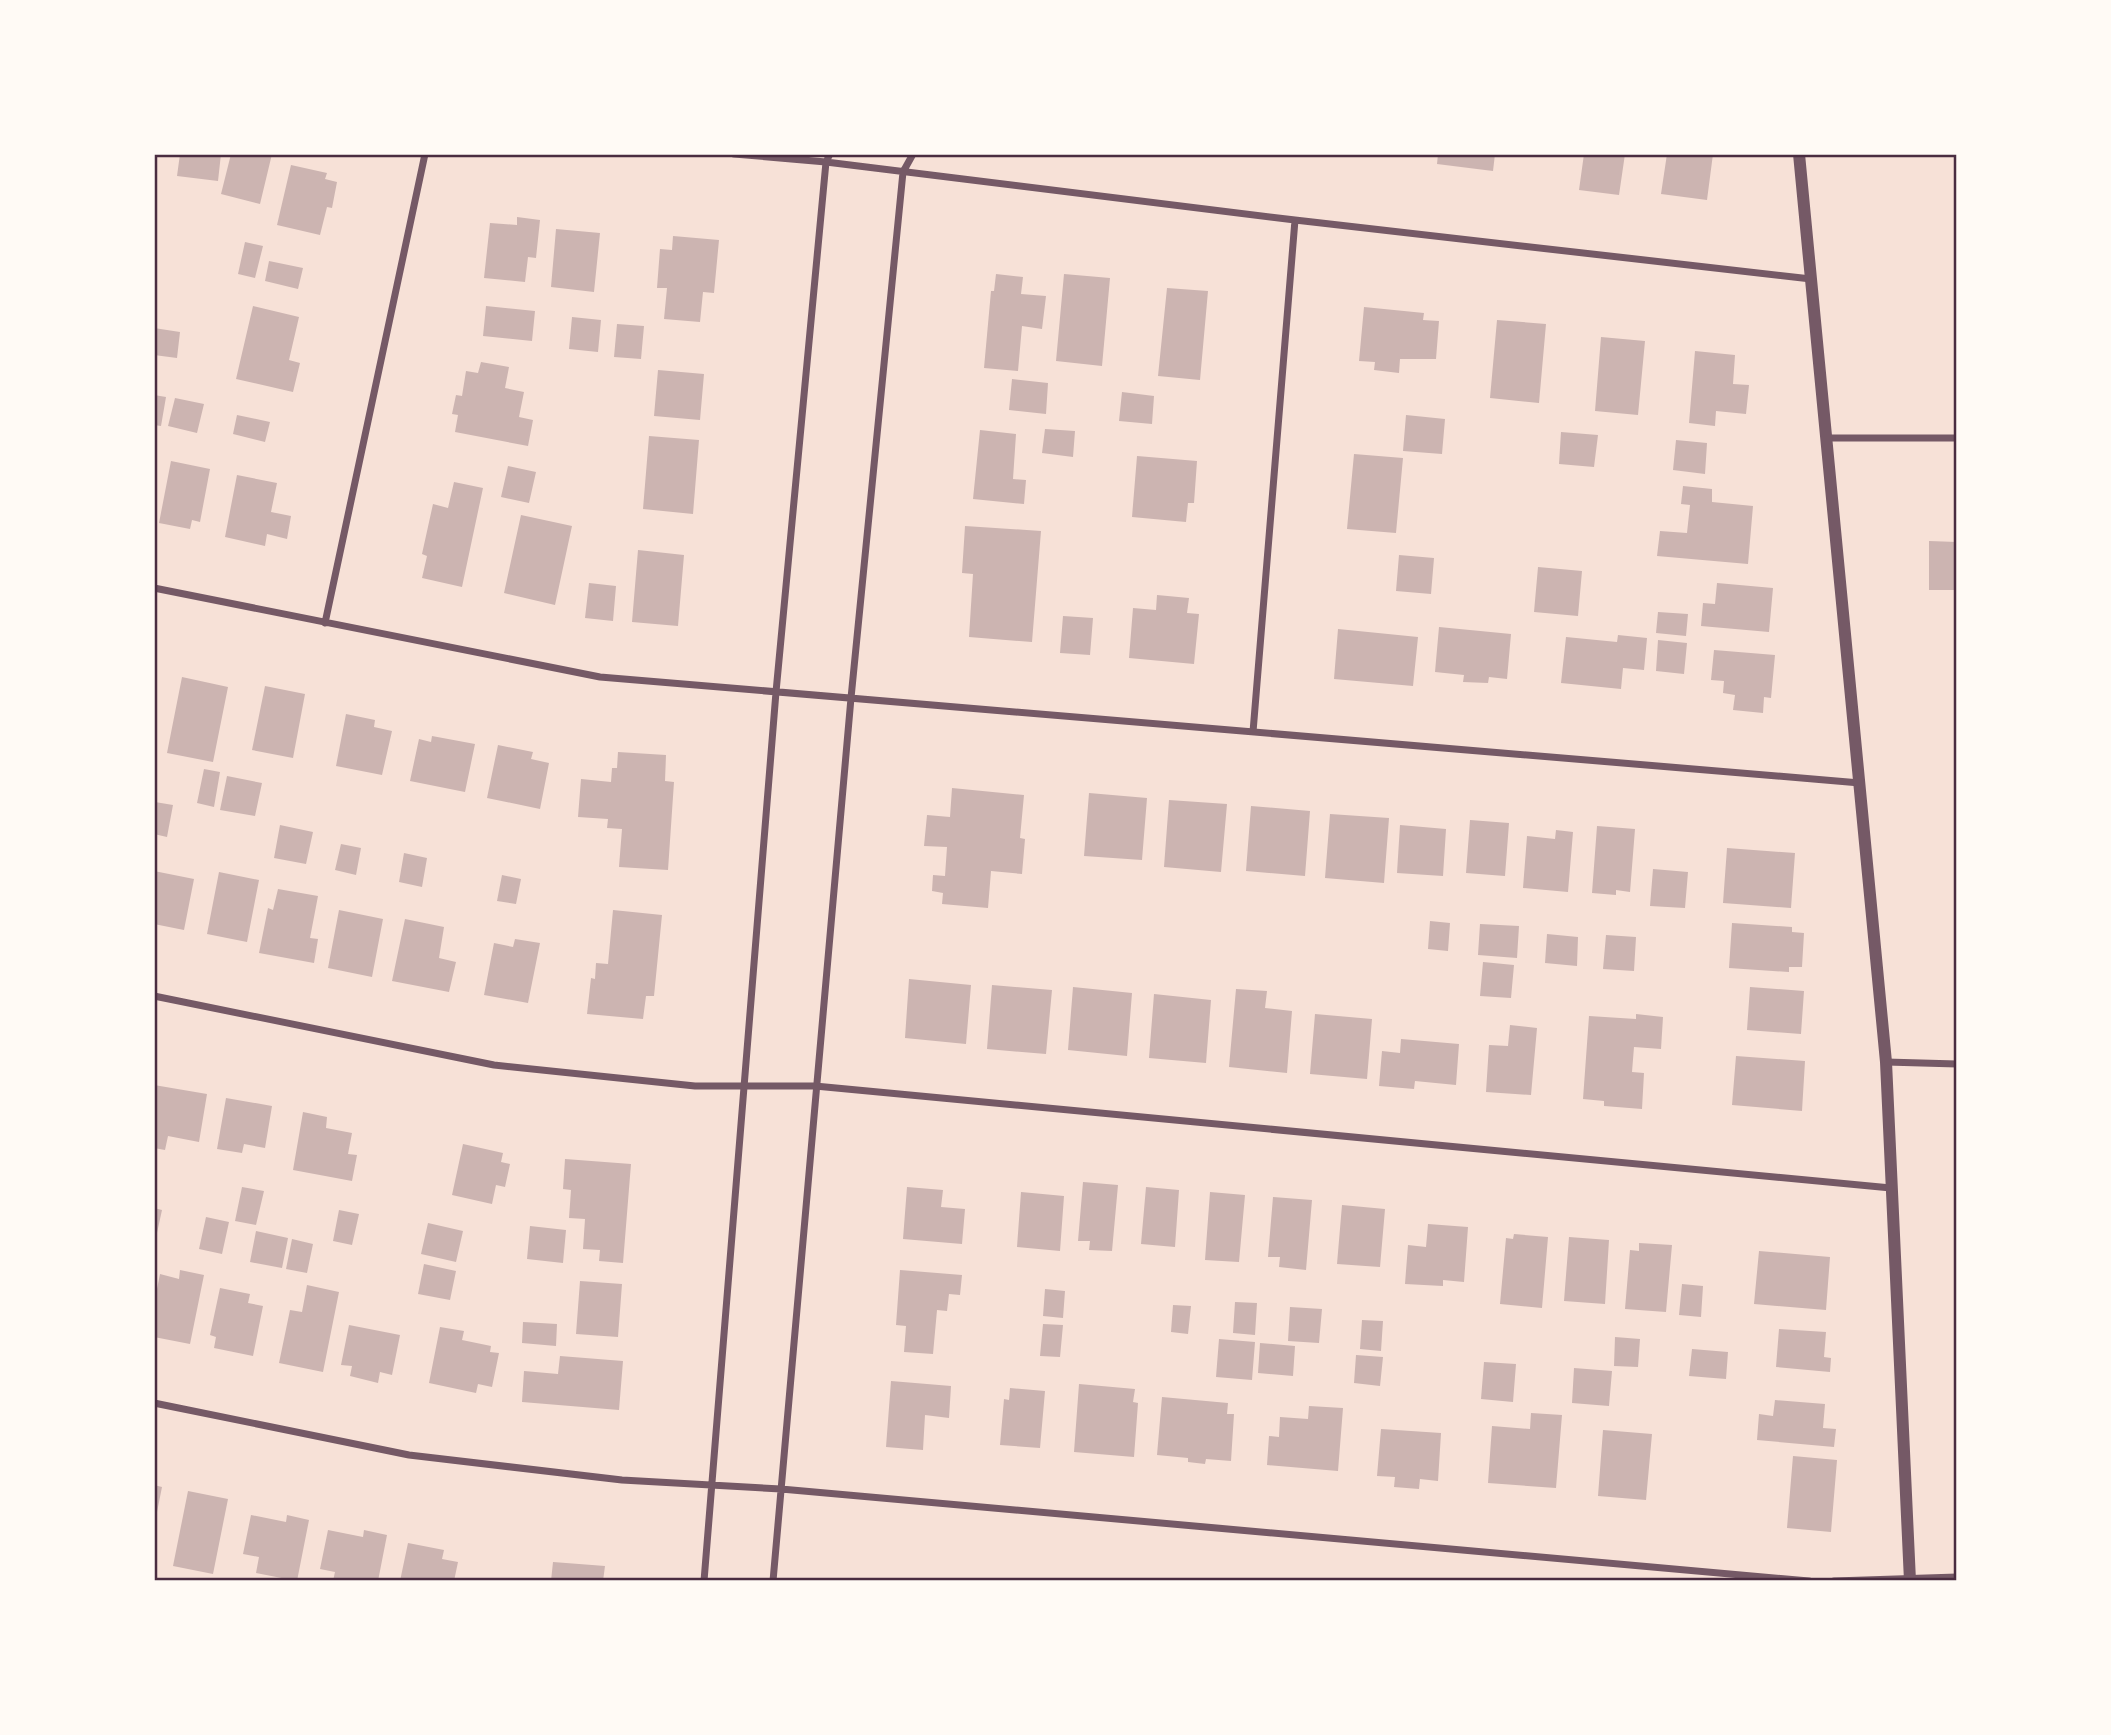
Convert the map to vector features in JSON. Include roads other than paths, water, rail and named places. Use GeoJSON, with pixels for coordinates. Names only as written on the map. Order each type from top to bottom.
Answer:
{"type":"FeatureCollection","features":[{"type":"Feature","properties":{"kind":"street"},"geometry":{"type":"LineString","coordinates":[[326,623],[425,154]]}},
{"type":"Feature","properties":{"kind":"street"},"geometry":{"type":"LineString","coordinates":[[734,154],[825,162],[1295,220],[1811,279]]}},
{"type":"Feature","properties":{"kind":"street"},"geometry":{"type":"LineString","coordinates":[[704,1581],[776,692],[825,162],[830,154]]}},
{"type":"Feature","properties":{"kind":"street"},"geometry":{"type":"LineString","coordinates":[[773,1581],[851,698],[903,172],[913,154]]}},
{"type":"Feature","properties":{"kind":"street"},"geometry":{"type":"LineString","coordinates":[[1799,154],[1886,1062],[1910,1580]]}},
{"type":"Feature","properties":{"kind":"street"},"geometry":{"type":"LineString","coordinates":[[1253,732],[1295,220]]}},
{"type":"Feature","properties":{"kind":"street"},"geometry":{"type":"LineString","coordinates":[[1827,438],[1957,438]]}},
{"type":"Feature","properties":{"kind":"street"},"geometry":{"type":"LineString","coordinates":[[154,588],[600,677],[1861,783]]}},
{"type":"Feature","properties":{"kind":"street"},"geometry":{"type":"LineString","coordinates":[[154,996],[494,1065],[695,1086],[815,1086],[1891,1188]]}},
{"type":"Feature","properties":{"kind":"street"},"geometry":{"type":"LineString","coordinates":[[1886,1062],[1957,1064]]}},
{"type":"Feature","properties":{"kind":"street"},"geometry":{"type":"LineString","coordinates":[[154,1403],[409,1455],[622,1480],[781,1489],[1809,1581]]}},
{"type":"Feature","properties":{"kind":"street"},"geometry":{"type":"LineString","coordinates":[[1834,1581],[1957,1577]]}}]}
